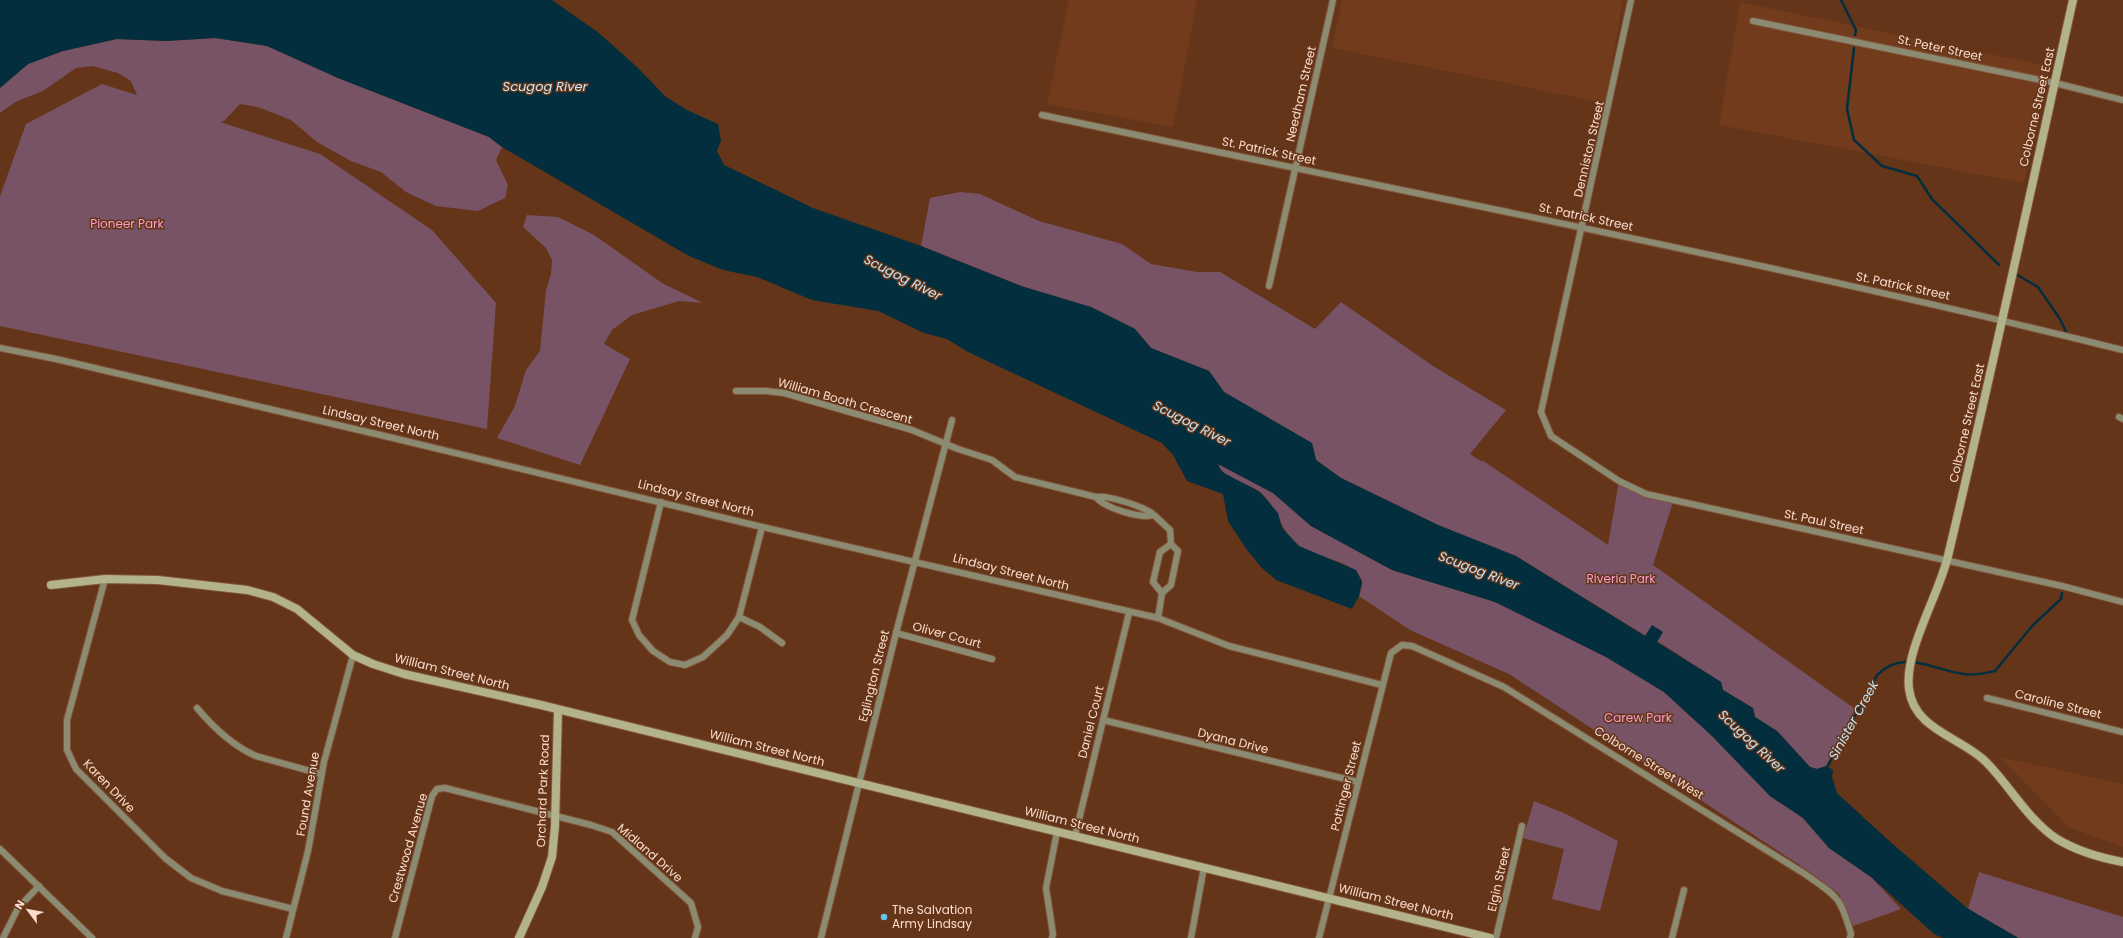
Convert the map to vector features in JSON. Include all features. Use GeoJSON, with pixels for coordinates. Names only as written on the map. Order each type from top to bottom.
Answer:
{"type":"FeatureCollection","features":[{"type":"Feature","properties":{"kind":"street","name":"Needham Street"},"geometry":{"type":"LineString","coordinates":[[1269,286],[1294,168],[1334,0]]}},
{"type":"Feature","properties":{"kind":"street","name":"Denniston Street"},"geometry":{"type":"LineString","coordinates":[[1543,419],[1541,412],[1631,0]]}},
{"type":"Feature","properties":{"kind":"street","name":"Colborne Street East"},"geometry":{"type":"LineString","coordinates":[[2074,0],[2003,320],[1947,560],[1911,662],[1909,692],[1918,714],[1927,723],[1986,762],[2020,803],[2043,827],[2058,839],[2104,858],[2123,862]]}},
{"type":"Feature","properties":{"kind":"street","name":"St. Peter Street"},"geometry":{"type":"LineString","coordinates":[[1753,21],[2055,83],[2123,100]]}},
{"type":"Feature","properties":{"kind":"street","name":"St. Patrick Street"},"geometry":{"type":"LineString","coordinates":[[1042,115],[1582,227],[2003,320],[2123,350]]}},
{"type":"Feature","properties":{"kind":"street","name":"Lindsay Street North"},"geometry":{"type":"LineString","coordinates":[[0,348],[56,359],[386,436],[762,527],[915,561],[1128,613],[1158,618],[1229,646],[1382,685]]}},
{"type":"Feature","properties":{"kind":"street","name":"William Booth Crescent"},"geometry":{"type":"LineString","coordinates":[[736,391],[766,391],[793,396],[912,430],[992,460],[1015,477],[1096,497]]}},
{"type":"Feature","properties":{"kind":"street","name":"St. Paul Street"},"geometry":{"type":"LineString","coordinates":[[1543,419],[1551,436],[1619,481],[1646,494],[1947,560],[2123,602]]}},
{"type":"Feature","properties":{"kind":"street","name":"Eglington Street"},"geometry":{"type":"LineString","coordinates":[[821,938],[896,633],[952,420]]}},
{"type":"Feature","properties":{"kind":"street"},"geometry":{"type":"LineString","coordinates":[[1096,497],[1103,496],[1149,510],[1170,530],[1171,544],[1178,550],[1172,585],[1162,593],[1158,618]]}},
{"type":"Feature","properties":{"kind":"street"},"geometry":{"type":"LineString","coordinates":[[1096,497],[1101,503],[1146,518],[1154,515]]}},
{"type":"Feature","properties":{"kind":"street"},"geometry":{"type":"LineString","coordinates":[[661,502],[632,620],[639,635],[653,651],[670,662],[685,665],[703,656],[727,635],[739,617],[762,527]]}},
{"type":"Feature","properties":{"kind":"street"},"geometry":{"type":"LineString","coordinates":[[1122,510],[1123,502]]}},
{"type":"Feature","properties":{"kind":"street"},"geometry":{"type":"LineString","coordinates":[[1162,593],[1153,582],[1160,552],[1171,544]]}},
{"type":"Feature","properties":{"kind":"street","name":"William Street North"},"geometry":{"type":"LineString","coordinates":[[51,585],[105,579],[181,582],[247,590],[273,597],[302,613],[353,655],[373,664],[404,674],[859,783],[1490,938]]}},
{"type":"Feature","properties":{"kind":"street","name":"Karen Drive"},"geometry":{"type":"LineString","coordinates":[[105,579],[67,720],[67,750],[76,769],[165,858],[191,878],[222,891],[293,909]]}},
{"type":"Feature","properties":{"kind":"street","name":"Daniel Court"},"geometry":{"type":"LineString","coordinates":[[1075,836],[1128,613]]}},
{"type":"Feature","properties":{"kind":"street"},"geometry":{"type":"LineString","coordinates":[[739,617],[760,627],[782,643]]}},
{"type":"Feature","properties":{"kind":"street","name":"Oliver Court"},"geometry":{"type":"LineString","coordinates":[[896,633],[992,659]]}},
{"type":"Feature","properties":{"kind":"street","name":"Pottinger Street"},"geometry":{"type":"LineString","coordinates":[[1319,938],[1391,652],[1402,645]]}},
{"type":"Feature","properties":{"kind":"street","name":"Colborne Street West"},"geometry":{"type":"LineString","coordinates":[[1402,645],[1412,646],[1504,687],[1805,874],[1837,896],[1844,908],[1851,934],[1850,938]]}},
{"type":"Feature","properties":{"kind":"street","name":"Found Avenue"},"geometry":{"type":"LineString","coordinates":[[286,938],[308,851],[321,774],[353,655]]}},
{"type":"Feature","properties":{"kind":"street","name":"Caroline Street"},"geometry":{"type":"LineString","coordinates":[[1987,698],[2123,732]]}},
{"type":"Feature","properties":{"kind":"street"},"geometry":{"type":"LineString","coordinates":[[197,708],[210,723],[245,752],[321,774]]}},
{"type":"Feature","properties":{"kind":"street","name":"Orchard Park Road"},"geometry":{"type":"LineString","coordinates":[[519,938],[548,872],[552,857],[555,816],[558,710]]}},
{"type":"Feature","properties":{"kind":"street","name":"Dyana Drive"},"geometry":{"type":"LineString","coordinates":[[1103,720],[1358,782]]}},
{"type":"Feature","properties":{"kind":"street","name":"Crestwood Avenue"},"geometry":{"type":"LineString","coordinates":[[395,938],[432,796],[437,789],[446,788],[555,816]]}},
{"type":"Feature","properties":{"kind":"street","name":"Midland Drive"},"geometry":{"type":"LineString","coordinates":[[555,816],[612,832],[691,903],[698,927],[695,938]]}},
{"type":"Feature","properties":{"kind":"street","name":"Elgin Street"},"geometry":{"type":"LineString","coordinates":[[1496,938],[1522,826]]}},
{"type":"Feature","properties":{"kind":"street"},"geometry":{"type":"LineString","coordinates":[[1052,938],[1053,934],[1046,888],[1057,832]]}},
{"type":"Feature","properties":{"kind":"street"},"geometry":{"type":"LineString","coordinates":[[0,849],[92,938]]}},
{"type":"Feature","properties":{"kind":"street"},"geometry":{"type":"LineString","coordinates":[[1190,938],[1204,867]]}},
{"type":"Feature","properties":{"kind":"street"},"geometry":{"type":"LineString","coordinates":[[3,938],[18,908],[39,886]]}},
{"type":"Feature","properties":{"kind":"street"},"geometry":{"type":"LineString","coordinates":[[1672,938],[1684,890]]}},
{"type":"Feature","properties":{"kind":"shaded area"},"geometry":{"type":"Polygon","coordinates":[[[1069,0],[1197,0],[1173,127],[1047,104],[1069,0]]]}},
{"type":"Feature","properties":{"kind":"shaded area"},"geometry":{"type":"Polygon","coordinates":[[[1342,0],[1623,0],[1605,103],[1332,48],[1342,0]]]}},
{"type":"Feature","properties":{"kind":"shaded area"},"geometry":{"type":"Polygon","coordinates":[[[1740,2],[2047,66],[2024,183],[1719,125],[1740,2]]]}},
{"type":"Feature","properties":{"kind":"shaded area"},"geometry":{"type":"Polygon","coordinates":[[[2000,757],[2123,784],[2123,847],[2068,827],[2000,757]]]}},
{"type":"Feature","properties":{"kind":"green space","name":"Pioneer Park"},"geometry":{"type":"Polygon","coordinates":[[[215,38],[267,46],[338,78],[489,137],[502,147],[496,160],[508,185],[505,198],[478,211],[436,206],[406,192],[381,172],[351,161],[317,142],[291,120],[258,107],[240,104],[224,121],[220,122],[320,154],[432,230],[496,303],[487,429],[0,326],[0,196],[26,124],[102,84],[137,95],[131,81],[118,73],[92,66],[76,68],[43,91],[15,102],[0,113],[0,88],[28,64],[63,51],[117,39],[167,41],[215,38]]]}},
{"type":"Feature","properties":{"kind":"green space","name":"Riveria Park"},"geometry":{"type":"Polygon","coordinates":[[[960,192],[980,194],[1039,221],[1122,244],[1151,264],[1197,272],[1220,272],[1315,329],[1341,302],[1433,366],[1506,410],[1470,454],[1482,462],[1482,460],[1608,545],[1619,481],[1653,495],[1674,499],[1653,565],[1855,709],[1826,766],[1817,769],[1810,767],[1777,731],[1755,717],[1753,708],[1723,690],[1721,682],[1657,641],[1662,632],[1652,626],[1646,636],[1516,556],[1438,525],[1341,478],[1316,460],[1312,443],[1224,392],[1209,371],[1151,348],[1135,329],[1091,307],[1021,286],[921,246],[930,198],[960,192]]]}},
{"type":"Feature","properties":{"kind":"green space"},"geometry":{"type":"Polygon","coordinates":[[[527,215],[558,217],[594,235],[662,283],[703,303],[679,301],[632,315],[612,330],[604,344],[630,359],[580,465],[497,438],[515,406],[526,370],[540,351],[546,290],[551,274],[552,260],[546,248],[523,227],[527,215]]]}},
{"type":"Feature","properties":{"kind":"green space","name":"Carew Park"},"geometry":{"type":"Polygon","coordinates":[[[1218,464],[1273,493],[1311,526],[1392,570],[1495,602],[1606,657],[1664,692],[1712,736],[1770,796],[1803,818],[1829,848],[1871,877],[1901,909],[1853,926],[1839,894],[1807,870],[1509,674],[1410,630],[1359,596],[1362,581],[1352,568],[1315,554],[1299,546],[1283,527],[1266,498],[1255,489],[1225,474],[1218,464]]]}},
{"type":"Feature","properties":{"kind":"green space"},"geometry":{"type":"Polygon","coordinates":[[[1534,801],[1566,814],[1618,841],[1600,911],[1552,899],[1564,849],[1523,838],[1534,801]]]}},
{"type":"Feature","properties":{"kind":"green space"},"geometry":{"type":"Polygon","coordinates":[[[1979,872],[2123,917],[2123,938],[2019,938],[1968,909],[1979,872]]]}},
{"type":"Feature","properties":{"kind":"water","name":"Scugog River"},"geometry":{"type":"Polygon","coordinates":[[[0,0],[552,0],[599,33],[637,67],[666,97],[687,110],[718,124],[721,141],[717,151],[724,165],[813,208],[921,246],[1021,286],[1091,307],[1135,329],[1151,348],[1209,371],[1224,392],[1312,443],[1316,460],[1341,478],[1438,525],[1516,556],[1645,636],[1652,625],[1663,632],[1657,642],[1721,682],[1723,690],[1753,708],[1755,717],[1777,731],[1810,767],[1817,769],[1826,766],[1833,770],[1832,777],[1837,793],[1887,839],[1967,908],[2018,938],[1943,938],[1934,934],[1871,877],[1829,848],[1803,818],[1770,796],[1712,736],[1664,692],[1606,657],[1495,602],[1392,570],[1311,526],[1273,493],[1218,464],[1224,473],[1260,492],[1278,513],[1282,528],[1299,546],[1356,570],[1362,582],[1359,596],[1352,609],[1276,580],[1262,568],[1247,550],[1228,521],[1223,494],[1187,481],[1173,455],[1162,443],[968,352],[947,339],[924,333],[878,311],[812,300],[757,277],[723,270],[689,256],[502,147],[489,137],[338,78],[267,46],[215,38],[166,41],[117,39],[63,51],[28,64],[0,88],[0,0]]]}},
{"type":"Feature","properties":{"kind":"waterway","name":"Sinister Creek"},"geometry":{"type":"LineString","coordinates":[[1841,0],[1856,30],[1855,35]]}},
{"type":"Feature","properties":{"kind":"waterway","name":"Sinister Creek"},"geometry":{"type":"LineString","coordinates":[[1854,48],[1847,109],[1854,140],[1882,166],[1917,176],[1932,199],[1999,265]]}},
{"type":"Feature","properties":{"kind":"waterway","name":"Sinister Creek"},"geometry":{"type":"LineString","coordinates":[[2014,273],[2038,287],[2060,319],[2067,334]]}},
{"type":"Feature","properties":{"kind":"waterway","name":"Sinister Creek"},"geometry":{"type":"LineString","coordinates":[[1826,769],[1877,675],[1887,667],[1898,663],[1908,662],[1919,663],[1968,675],[1995,671],[2033,625],[2061,599],[2062,593]]}},
{"type":"Feature","properties":{"kind":"place","name":"The Salvation Army Lindsay"},"geometry":{"type":"Point","coordinates":[884,917]}}]}
